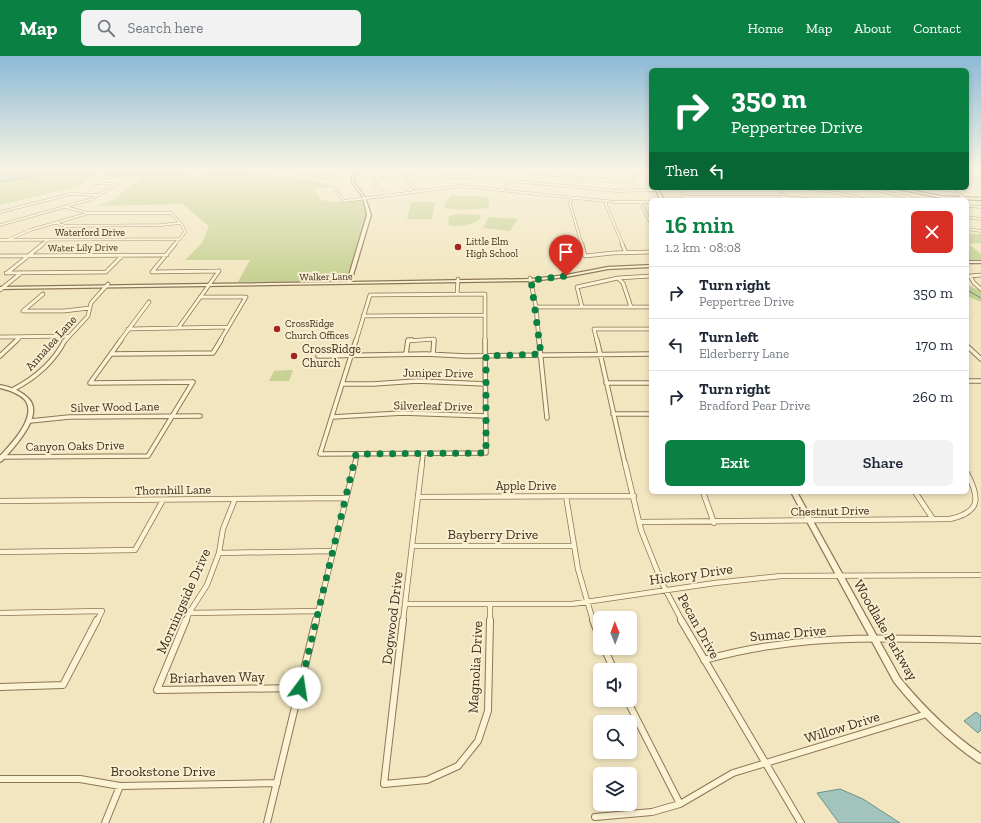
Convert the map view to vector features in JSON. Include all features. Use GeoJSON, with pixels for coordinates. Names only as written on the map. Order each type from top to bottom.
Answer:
{"type":"FeatureCollection","features":[{"type":"Feature","properties":{"kind":"street"},"geometry":{"type":"LineString","coordinates":[[0,212],[25,206]]}},
{"type":"Feature","properties":{"kind":"street"},"geometry":{"type":"LineString","coordinates":[[0,225],[69,206]]}},
{"type":"Feature","properties":{"kind":"street"},"geometry":{"type":"LineString","coordinates":[[350,282],[369,215],[367,206]]}},
{"type":"Feature","properties":{"kind":"street"},"geometry":{"type":"LineString","coordinates":[[571,206],[585,256],[649,252]]}},
{"type":"Feature","properties":{"kind":"street"},"geometry":{"type":"LineString","coordinates":[[606,206],[626,253]]}},
{"type":"Feature","properties":{"kind":"street"},"geometry":{"type":"LineString","coordinates":[[642,206],[649,219]]}},
{"type":"Feature","properties":{"kind":"street"},"geometry":{"type":"LineString","coordinates":[[969,206],[981,208]]}},
{"type":"Feature","properties":{"kind":"street"},"geometry":{"type":"LineString","coordinates":[[66,207],[87,213],[171,213],[180,223],[185,232],[152,272],[219,271],[179,327]]}},
{"type":"Feature","properties":{"kind":"street"},"geometry":{"type":"LineString","coordinates":[[7,240],[25,231],[87,213]]}},
{"type":"Feature","properties":{"kind":"street"},"geometry":{"type":"LineString","coordinates":[[969,217],[981,219]]}},
{"type":"Feature","properties":{"kind":"street"},"geometry":{"type":"LineString","coordinates":[[56,223],[65,226],[161,225],[180,223]]}},
{"type":"Feature","properties":{"kind":"street"},"geometry":{"type":"LineString","coordinates":[[969,229],[981,231]]}},
{"type":"Feature","properties":{"kind":"street","name":"Waterford Drive"},"geometry":{"type":"LineString","coordinates":[[0,240],[180,239]]}},
{"type":"Feature","properties":{"kind":"street"},"geometry":{"type":"LineString","coordinates":[[48,240],[6,273],[106,272],[124,255]]}},
{"type":"Feature","properties":{"kind":"street","name":"Water Lily Drive"},"geometry":{"type":"LineString","coordinates":[[0,256],[166,254]]}},
{"type":"Feature","properties":{"kind":"street"},"geometry":{"type":"LineString","coordinates":[[969,263],[981,263]]}},
{"type":"Feature","properties":{"kind":"street","name":"Walker Lane"},"geometry":{"type":"LineString","coordinates":[[106,285],[531,279],[566,276],[608,268],[649,264]]}},
{"type":"Feature","properties":{"kind":"street"},"geometry":{"type":"LineString","coordinates":[[2,287],[21,273]]}},
{"type":"Feature","properties":{"kind":"street"},"geometry":{"type":"LineString","coordinates":[[981,275],[970,276],[974,283],[981,289]]}},
{"type":"Feature","properties":{"kind":"street"},"geometry":{"type":"LineString","coordinates":[[582,307],[577,287],[618,278],[649,276]]}},
{"type":"Feature","properties":{"kind":"street"},"geometry":{"type":"LineString","coordinates":[[618,278],[623,283],[631,307]]}},
{"type":"Feature","properties":{"kind":"street"},"geometry":{"type":"LineString","coordinates":[[531,279],[536,307],[548,418]]}},
{"type":"Feature","properties":{"kind":"street"},"geometry":{"type":"LineString","coordinates":[[457,294],[458,280]]}},
{"type":"Feature","properties":{"kind":"street","name":"Walker Lane"},"geometry":{"type":"LineString","coordinates":[[210,284],[238,282],[282,283]]}},
{"type":"Feature","properties":{"kind":"street"},"geometry":{"type":"LineString","coordinates":[[2,287],[39,284],[176,286],[210,284]]}},
{"type":"Feature","properties":{"kind":"street"},"geometry":{"type":"LineString","coordinates":[[2,287],[106,285]]}},
{"type":"Feature","properties":{"kind":"street","name":"Annalea Lane"},"geometry":{"type":"LineString","coordinates":[[14,389],[31,380],[59,352],[69,336],[88,316],[95,297],[106,285]]}},
{"type":"Feature","properties":{"kind":"street"},"geometry":{"type":"LineString","coordinates":[[43,294],[23,311],[90,308]]}},
{"type":"Feature","properties":{"kind":"street"},"geometry":{"type":"LineString","coordinates":[[370,294],[457,294],[485,294],[486,453],[320,454],[370,294]]}},
{"type":"Feature","properties":{"kind":"street"},"geometry":{"type":"LineString","coordinates":[[111,354],[213,353],[246,297],[200,297]]}},
{"type":"Feature","properties":{"kind":"street"},"geometry":{"type":"LineString","coordinates":[[148,302],[90,383],[193,382],[172,416]]}},
{"type":"Feature","properties":{"kind":"street"},"geometry":{"type":"LineString","coordinates":[[536,307],[649,307]]}},
{"type":"Feature","properties":{"kind":"street"},"geometry":{"type":"LineString","coordinates":[[363,316],[486,315]]}},
{"type":"Feature","properties":{"kind":"street"},"geometry":{"type":"LineString","coordinates":[[128,329],[228,327]]}},
{"type":"Feature","properties":{"kind":"street","name":"Pecan Drive"},"geometry":{"type":"LineString","coordinates":[[649,328],[594,329],[642,530],[666,591],[704,660],[801,823]]}},
{"type":"Feature","properties":{"kind":"street"},"geometry":{"type":"LineString","coordinates":[[0,337],[69,336]]}},
{"type":"Feature","properties":{"kind":"street"},"geometry":{"type":"LineString","coordinates":[[0,356],[20,337]]}},
{"type":"Feature","properties":{"kind":"street"},"geometry":{"type":"LineString","coordinates":[[406,354],[408,340],[434,339],[432,354]]}},
{"type":"Feature","properties":{"kind":"street"},"geometry":{"type":"LineString","coordinates":[[969,348],[981,359]]}},
{"type":"Feature","properties":{"kind":"street"},"geometry":{"type":"LineString","coordinates":[[318,356],[406,354],[486,356],[541,354],[649,354]]}},
{"type":"Feature","properties":{"kind":"street","name":"Juniper Drive"},"geometry":{"type":"LineString","coordinates":[[342,384],[373,384],[418,381],[486,384]]}},
{"type":"Feature","properties":{"kind":"street"},"geometry":{"type":"LineString","coordinates":[[969,381],[981,381]]}},
{"type":"Feature","properties":{"kind":"street"},"geometry":{"type":"LineString","coordinates":[[606,383],[649,383]]}},
{"type":"Feature","properties":{"kind":"street"},"geometry":{"type":"LineString","coordinates":[[0,386],[14,389],[22,394],[28,401],[32,410],[30,421],[25,430],[1,458]]}},
{"type":"Feature","properties":{"kind":"street","name":"Silverleaf Drive"},"geometry":{"type":"LineString","coordinates":[[332,417],[403,413],[486,416]]}},
{"type":"Feature","properties":{"kind":"street"},"geometry":{"type":"LineString","coordinates":[[614,414],[649,414]]}},
{"type":"Feature","properties":{"kind":"street","name":"Canyon Oaks Drive"},"geometry":{"type":"LineString","coordinates":[[1,458],[148,456],[172,416]]}},
{"type":"Feature","properties":{"kind":"street","name":"Silver Wood Lane"},"geometry":{"type":"LineString","coordinates":[[30,421],[70,417],[200,416]]}},
{"type":"Feature","properties":{"kind":"street"},"geometry":{"type":"LineString","coordinates":[[267,823],[356,454]]}},
{"type":"Feature","properties":{"kind":"street","name":"Dogwood Drive"},"geometry":{"type":"LineString","coordinates":[[384,784],[423,454]]}},
{"type":"Feature","properties":{"kind":"street","name":"Chestnut Drive"},"geometry":{"type":"LineString","coordinates":[[640,522],[714,523],[950,519],[965,516],[971,513],[978,506],[980,501],[979,490],[977,484],[969,475]]}},
{"type":"Feature","properties":{"kind":"street"},"geometry":{"type":"LineString","coordinates":[[704,494],[714,523]]}},
{"type":"Feature","properties":{"kind":"street","name":"Woodlake Parkway"},"geometry":{"type":"LineString","coordinates":[[795,494],[897,680],[910,698],[927,714],[962,746],[981,759]]}},
{"type":"Feature","properties":{"kind":"street"},"geometry":{"type":"LineString","coordinates":[[916,494],[933,519]]}},
{"type":"Feature","properties":{"kind":"street"},"geometry":{"type":"LineString","coordinates":[[566,496],[578,575],[593,620]]}},
{"type":"Feature","properties":{"kind":"street","name":"Apple Drive"},"geometry":{"type":"LineString","coordinates":[[419,497],[634,496]]}},
{"type":"Feature","properties":{"kind":"street","name":"Thornhill Lane"},"geometry":{"type":"LineString","coordinates":[[0,501],[346,498]]}},
{"type":"Feature","properties":{"kind":"street","name":"Morningside Drive"},"geometry":{"type":"LineString","coordinates":[[157,690],[189,613],[207,585],[219,553],[223,529],[235,499]]}},
{"type":"Feature","properties":{"kind":"street"},"geometry":{"type":"LineString","coordinates":[[0,552],[135,550],[163,500]]}},
{"type":"Feature","properties":{"kind":"street","name":"Bayberry Drive"},"geometry":{"type":"LineString","coordinates":[[413,546],[574,546]]}},
{"type":"Feature","properties":{"kind":"street"},"geometry":{"type":"LineString","coordinates":[[219,553],[333,550]]}},
{"type":"Feature","properties":{"kind":"street","name":"Hickory Drive"},"geometry":{"type":"LineString","coordinates":[[405,604],[490,605],[587,603],[644,592],[666,591],[755,577],[840,575],[981,575]]}},
{"type":"Feature","properties":{"kind":"street","name":"Magnolia Drive"},"geometry":{"type":"LineString","coordinates":[[384,784],[427,780],[458,766],[478,741],[488,711],[490,605]]}},
{"type":"Feature","properties":{"kind":"street"},"geometry":{"type":"LineString","coordinates":[[0,613],[102,611],[63,685],[0,687]]}},
{"type":"Feature","properties":{"kind":"street"},"geometry":{"type":"LineString","coordinates":[[189,613],[319,611]]}},
{"type":"Feature","properties":{"kind":"street","name":"Sumac Drive"},"geometry":{"type":"LineString","coordinates":[[704,660],[729,652],[774,644],[876,640],[981,640]]}},
{"type":"Feature","properties":{"kind":"street","name":"Briarhaven Way"},"geometry":{"type":"LineString","coordinates":[[157,690],[300,688]]}},
{"type":"Feature","properties":{"kind":"street"},"geometry":{"type":"LineString","coordinates":[[632,707],[680,804]]}},
{"type":"Feature","properties":{"kind":"street","name":"Willow Drive"},"geometry":{"type":"LineString","coordinates":[[595,817],[652,812],[680,804],[733,773],[927,714]]}},
{"type":"Feature","properties":{"kind":"street","name":"Brookstone Drive"},"geometry":{"type":"LineString","coordinates":[[0,779],[80,779],[120,786],[277,783]]}},
{"type":"Feature","properties":{"kind":"street"},"geometry":{"type":"LineString","coordinates":[[104,823],[120,786]]}},
{"type":"Feature","properties":{"kind":"green space"},"geometry":{"type":"Polygon","coordinates":[[[184,206],[367,206],[369,213],[350,281],[238,282],[250,260],[185,260],[202,243],[209,226],[184,206]]]}},
{"type":"Feature","properties":{"kind":"green space"},"geometry":{"type":"Polygon","coordinates":[[[410,206],[434,206],[432,219],[407,219],[410,206]]]}},
{"type":"Feature","properties":{"kind":"green space"},"geometry":{"type":"Polygon","coordinates":[[[444,206],[489,206],[489,208],[462,210],[445,208],[444,206]]]}},
{"type":"Feature","properties":{"kind":"green space"},"geometry":{"type":"Polygon","coordinates":[[[455,214],[481,216],[472,224],[449,226],[448,217],[455,214]]]}},
{"type":"Feature","properties":{"kind":"green space"},"geometry":{"type":"Polygon","coordinates":[[[489,217],[518,219],[510,231],[483,228],[489,217]]]}},
{"type":"Feature","properties":{"kind":"green space"},"geometry":{"type":"Polygon","coordinates":[[[969,234],[981,234],[981,243],[969,244],[969,234]]]}},
{"type":"Feature","properties":{"kind":"green space"},"geometry":{"type":"Polygon","coordinates":[[[969,244],[981,254],[981,259],[969,259],[969,244]]]}},
{"type":"Feature","properties":{"kind":"green space"},"geometry":{"type":"Polygon","coordinates":[[[969,286],[981,291],[981,302],[969,297],[969,286]]]}},
{"type":"Feature","properties":{"kind":"green space"},"geometry":{"type":"Polygon","coordinates":[[[293,370],[289,381],[269,381],[274,371],[293,370]]]}},
{"type":"Feature","properties":{"kind":"water"},"geometry":{"type":"Polygon","coordinates":[[[976,712],[981,716],[981,730],[978,733],[964,721],[976,712]]]}},
{"type":"Feature","properties":{"kind":"water"},"geometry":{"type":"Polygon","coordinates":[[[840,789],[863,799],[900,823],[839,823],[817,793],[840,789]]]}},
{"type":"Feature","properties":{"kind":"waterway"},"geometry":{"type":"LineString","coordinates":[[969,291],[981,298]]}},
{"type":"Feature","properties":{"kind":"place","name":"Little Elm High School"},"geometry":{"type":"Point","coordinates":[458,247]}},
{"type":"Feature","properties":{"kind":"place","name":"CrossRidge Church Offices"},"geometry":{"type":"Point","coordinates":[277,329]}},
{"type":"Feature","properties":{"kind":"place","name":"CrossRidge Church"},"geometry":{"type":"Point","coordinates":[294,356]}},
{"type":"Feature","properties":{"kind":"route"},"geometry":{"type":"LineString","coordinates":[[300,688],[356,454],[486,453],[486,356],[541,354],[536,307],[531,280],[566,276]]}}]}
